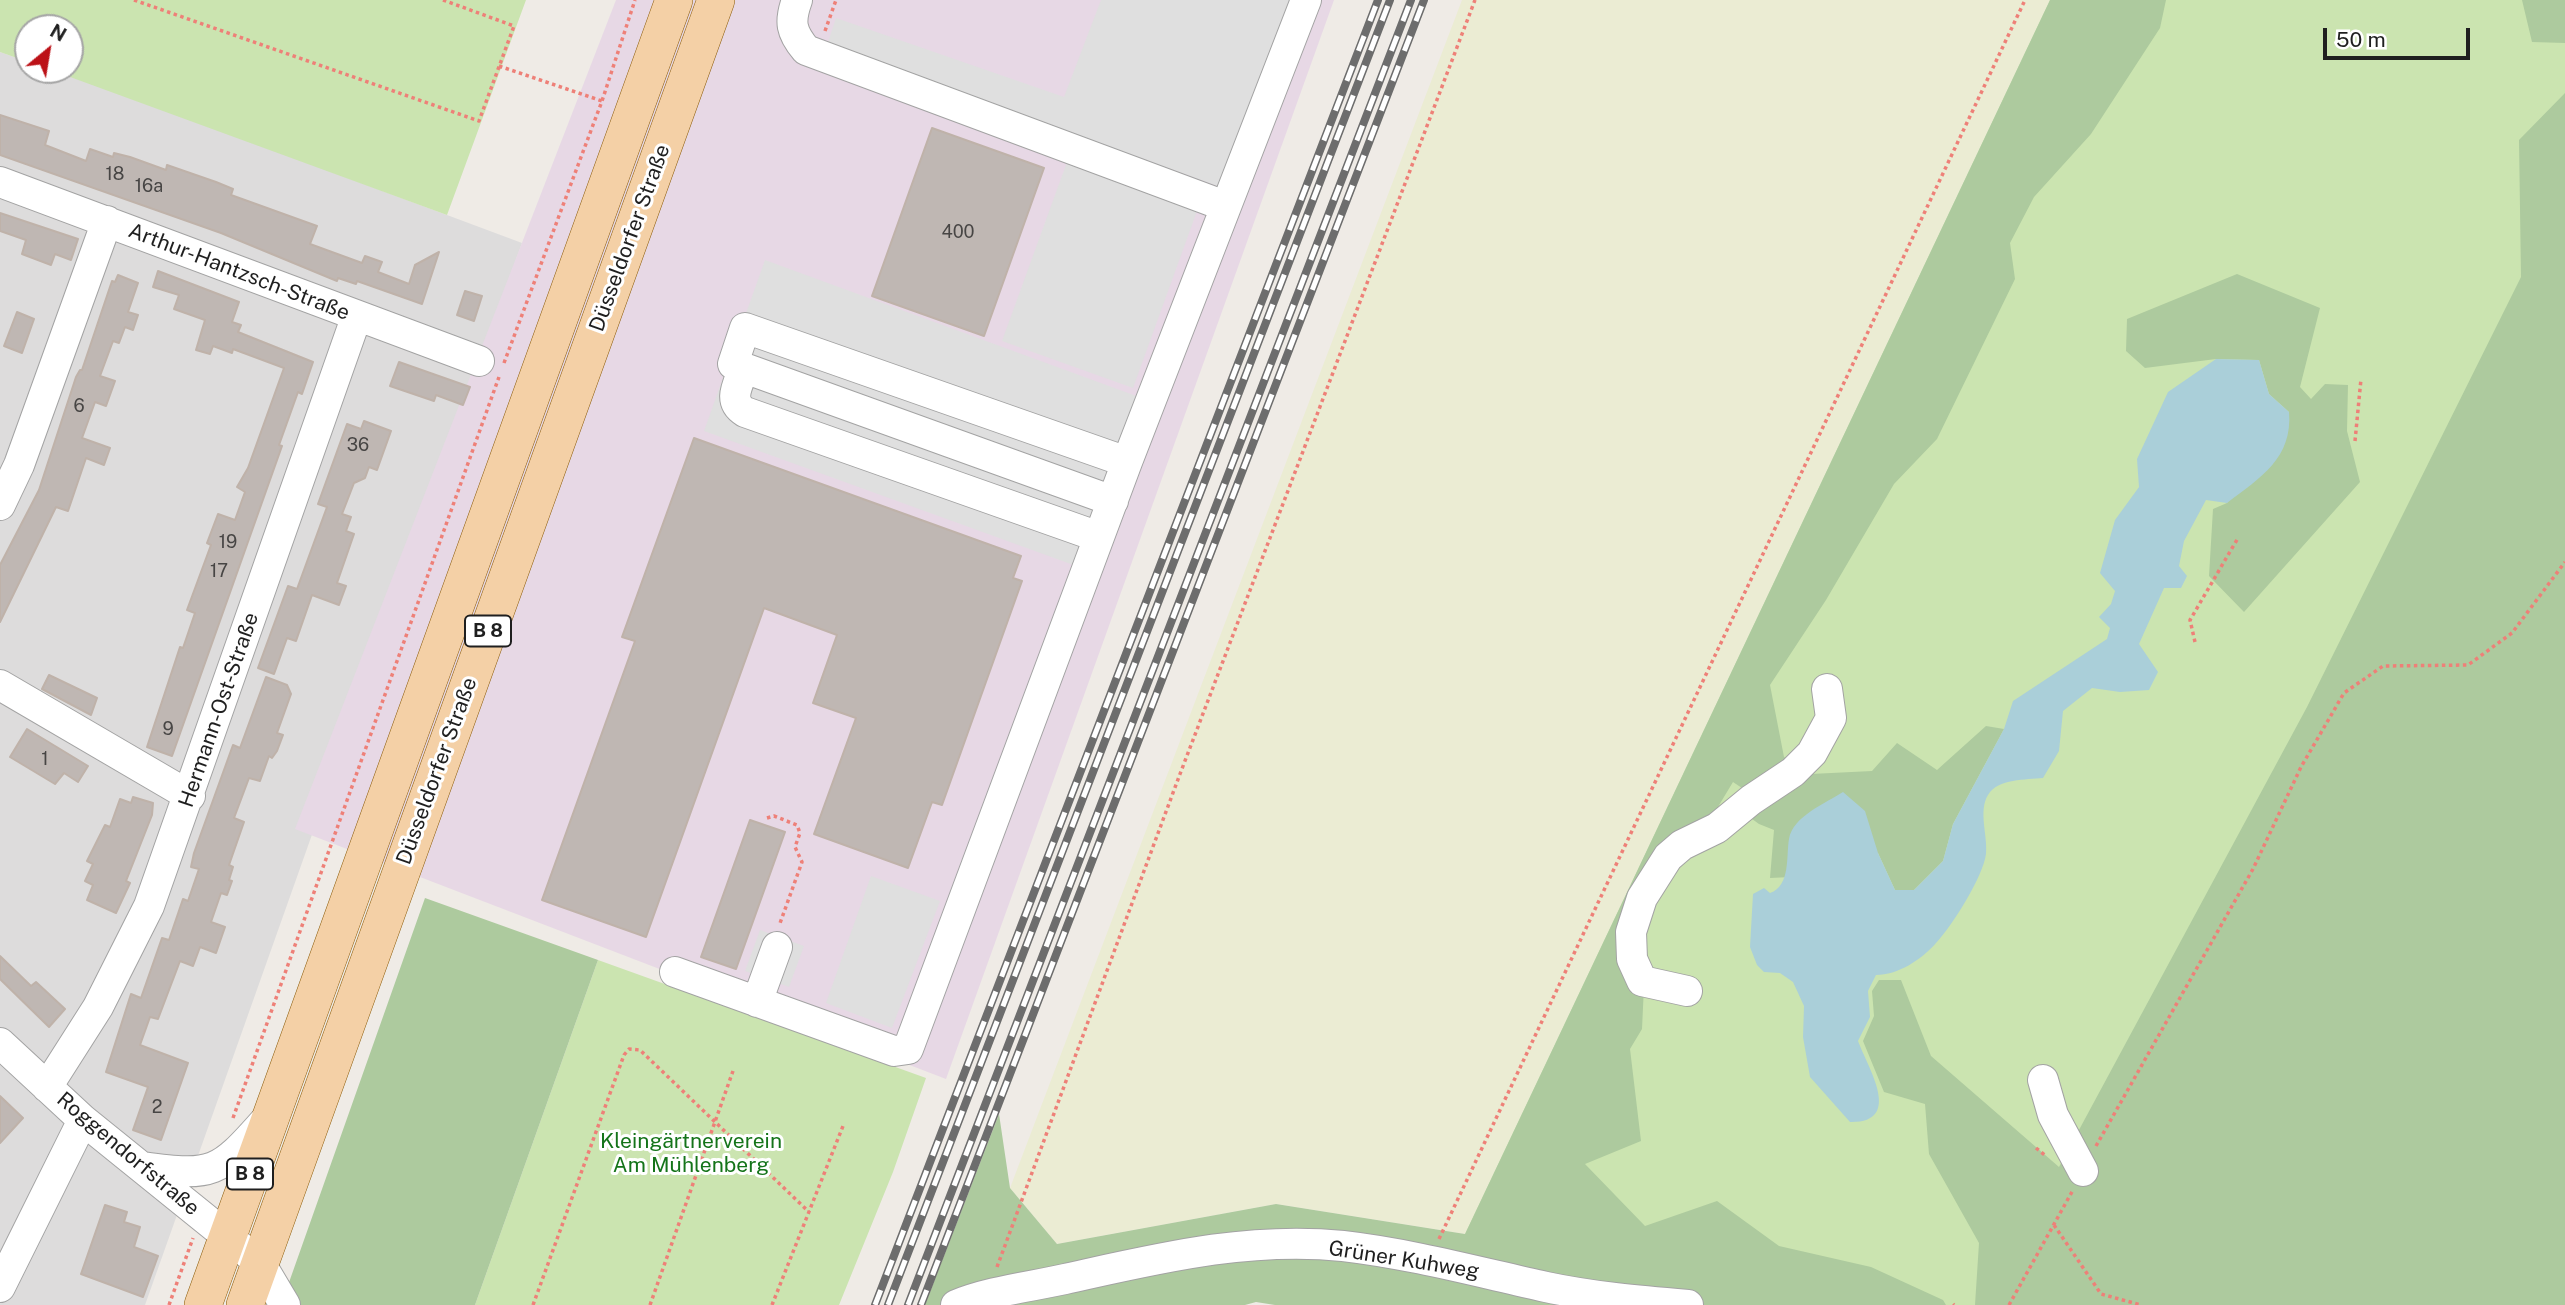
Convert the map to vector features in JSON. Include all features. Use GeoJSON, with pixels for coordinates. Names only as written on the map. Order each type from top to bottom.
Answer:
{"type":"FeatureCollection","features":[{"type":"Feature","properties":{"kind":"main road","name":"Düsseldorfer Straße"},"geometry":{"type":"LineString","coordinates":[[203,1305],[215,1225],[273,1112],[674,0]]}},
{"type":"Feature","properties":{"kind":"main road","name":"Düsseldorfer Straße"},"geometry":{"type":"LineString","coordinates":[[245,1305],[716,0]]}},
{"type":"Feature","properties":{"kind":"street"},"geometry":{"type":"LineString","coordinates":[[797,0],[791,17],[793,35],[806,50],[1225,206]]}},
{"type":"Feature","properties":{"kind":"street"},"geometry":{"type":"LineString","coordinates":[[675,972],[894,1051],[908,1049],[1126,463],[1306,0]]}},
{"type":"Feature","properties":{"kind":"street","name":"Arthur-Hantzsch-Straße"},"geometry":{"type":"LineString","coordinates":[[0,182],[356,318],[479,361]]}},
{"type":"Feature","properties":{"kind":"street"},"geometry":{"type":"LineString","coordinates":[[0,505],[10,462],[107,221]]}},
{"type":"Feature","properties":{"kind":"street","name":"Hermann-Ost-Straße"},"geometry":{"type":"LineString","coordinates":[[47,1087],[98,1007],[131,945],[190,796],[356,318]]}},
{"type":"Feature","properties":{"kind":"street"},"geometry":{"type":"LineString","coordinates":[[1113,501],[733,364],[746,328],[1126,463]]}},
{"type":"Feature","properties":{"kind":"street"},"geometry":{"type":"LineString","coordinates":[[744,368],[734,398],[737,407],[745,412],[1100,537]]}},
{"type":"Feature","properties":{"kind":"street"},"geometry":{"type":"LineString","coordinates":[[0,685],[190,796]]}},
{"type":"Feature","properties":{"kind":"street"},"geometry":{"type":"LineString","coordinates":[[1687,991],[1642,981],[1632,959],[1631,932],[1642,898],[1668,857],[1682,845],[1717,828],[1751,800],[1793,772],[1812,753],[1831,718],[1827,689]]}},
{"type":"Feature","properties":{"kind":"street"},"geometry":{"type":"LineString","coordinates":[[757,1002],[777,947]]}},
{"type":"Feature","properties":{"kind":"street","name":"Roggendorfstraße"},"geometry":{"type":"LineString","coordinates":[[0,1043],[83,1120],[260,1263]]}},
{"type":"Feature","properties":{"kind":"street"},"geometry":{"type":"LineString","coordinates":[[2043,1080],[2053,1115],[2083,1171]]}},
{"type":"Feature","properties":{"kind":"street"},"geometry":{"type":"LineString","coordinates":[[140,1166],[187,1173],[215,1169],[232,1158],[273,1112]]}},
{"type":"Feature","properties":{"kind":"street"},"geometry":{"type":"LineString","coordinates":[[0,1287],[83,1120]]}},
{"type":"Feature","properties":{"kind":"street","name":"Grüner Kuhweg"},"geometry":{"type":"LineString","coordinates":[[956,1305],[987,1296],[1241,1245],[1341,1246],[1430,1260],[1622,1300],[1688,1305]]}},
{"type":"Feature","properties":{"kind":"street"},"geometry":{"type":"LineString","coordinates":[[260,1263],[285,1305]]}},
{"type":"Feature","properties":{"kind":"path"},"geometry":{"type":"LineString","coordinates":[[134,0],[479,121],[513,26],[443,0]]}},
{"type":"Feature","properties":{"kind":"path"},"geometry":{"type":"LineString","coordinates":[[229,1129],[502,369],[602,101],[635,0]]}},
{"type":"Feature","properties":{"kind":"path"},"geometry":{"type":"LineString","coordinates":[[987,1296],[1180,774],[1475,0]]}},
{"type":"Feature","properties":{"kind":"path"},"geometry":{"type":"LineString","coordinates":[[1430,1260],[2025,0]]}},
{"type":"Feature","properties":{"kind":"path"},"geometry":{"type":"LineString","coordinates":[[499,66],[602,101]]}},
{"type":"Feature","properties":{"kind":"path"},"geometry":{"type":"LineString","coordinates":[[2355,441],[2361,379]]}},
{"type":"Feature","properties":{"kind":"path"},"geometry":{"type":"LineString","coordinates":[[2195,642],[2190,620],[2238,538]]}},
{"type":"Feature","properties":{"kind":"path"},"geometry":{"type":"LineString","coordinates":[[2009,1305],[2253,869],[2301,767],[2344,693],[2383,666],[2468,665],[2512,633],[2565,562]]}},
{"type":"Feature","properties":{"kind":"path"},"geometry":{"type":"LineString","coordinates":[[767,818],[774,816],[797,825],[800,832],[795,847],[802,862],[774,940],[777,947]]}},
{"type":"Feature","properties":{"kind":"path"},"geometry":{"type":"LineString","coordinates":[[533,1305],[624,1055],[629,1049],[640,1050],[809,1212]]}},
{"type":"Feature","properties":{"kind":"path"},"geometry":{"type":"LineString","coordinates":[[650,1305],[733,1071]]}},
{"type":"Feature","properties":{"kind":"path"},"geometry":{"type":"LineString","coordinates":[[772,1305],[843,1126]]}},
{"type":"Feature","properties":{"kind":"path"},"geometry":{"type":"LineString","coordinates":[[169,1305],[215,1225]]}},
{"type":"Feature","properties":{"kind":"path"},"geometry":{"type":"LineString","coordinates":[[2054,1225],[2101,1294],[2141,1305]]}},
{"type":"Feature","properties":{"kind":"shaded area"},"geometry":{"type":"Polygon","coordinates":[[[616,0],[1334,0],[946,1079],[295,829],[616,0]]]}},
{"type":"Feature","properties":{"kind":"shaded area"},"geometry":{"type":"Polygon","coordinates":[[[1101,0],[1296,0],[1223,188],[827,45],[836,18],[1064,97],[1101,0]]]}},
{"type":"Feature","properties":{"kind":"shaded area"},"geometry":{"type":"Polygon","coordinates":[[[0,52],[14,57],[14,84],[84,84],[84,81],[522,243],[145,1305],[0,1305],[0,52]]]}},
{"type":"Feature","properties":{"kind":"shaded area"},"geometry":{"type":"Polygon","coordinates":[[[1067,162],[1197,211],[1133,388],[1002,341],[1067,162]]]}},
{"type":"Feature","properties":{"kind":"shaded area"},"geometry":{"type":"Polygon","coordinates":[[[765,260],[1139,397],[1079,567],[704,431],[765,260]]]}},
{"type":"Feature","properties":{"kind":"shaded area"},"geometry":{"type":"Polygon","coordinates":[[[871,876],[940,901],[892,1028],[826,1003],[871,876]]]}},
{"type":"Feature","properties":{"kind":"shaded area"},"geometry":{"type":"Polygon","coordinates":[[[760,930],[804,946],[789,987],[745,971],[760,930]]]}},
{"type":"Feature","properties":{"kind":"green space"},"geometry":{"type":"Polygon","coordinates":[[[0,0],[526,0],[447,215],[84,82],[84,14],[14,14],[14,57],[0,52],[0,0]]]}},
{"type":"Feature","properties":{"kind":"green space"},"geometry":{"type":"Polygon","coordinates":[[[1462,0],[2050,0],[1465,1234],[1276,1204],[1057,1244],[1010,1188],[1462,0]]]}},
{"type":"Feature","properties":{"kind":"green space"},"geometry":{"type":"Polygon","coordinates":[[[2050,0],[2565,0],[2565,1305],[1838,1305],[1465,1234],[2050,0]]]}},
{"type":"Feature","properties":{"kind":"green space"},"geometry":{"type":"Polygon","coordinates":[[[2050,0],[2166,0],[2160,28],[2091,134],[2034,197],[2010,243],[2015,279],[1937,439],[1894,484],[1826,600],[1770,685],[1784,757],[1811,774],[1872,771],[1897,743],[1937,770],[1986,726],[2004,729],[1953,824],[1943,861],[1914,890],[1895,890],[1878,853],[1791,877],[1770,878],[1774,830],[1759,824],[1741,811],[1748,792],[1733,782],[1689,855],[1649,878],[1642,1029],[1630,1049],[1641,1141],[1585,1164],[1645,1226],[1717,1201],[1779,1246],[1871,1267],[1943,1300],[1946,1305],[1275,1305],[1256,1302],[1245,1305],[925,1305],[999,1114],[1010,1188],[1057,1244],[1276,1204],[1465,1234],[2050,0]]]}},
{"type":"Feature","properties":{"kind":"green space"},"geometry":{"type":"Polygon","coordinates":[[[2522,0],[2565,0],[2565,43],[2532,42],[2522,0]]]}},
{"type":"Feature","properties":{"kind":"green space"},"geometry":{"type":"Polygon","coordinates":[[[2565,93],[2565,1305],[1975,1305],[1979,1243],[1929,1154],[1925,1104],[1884,1092],[1863,1041],[1874,1016],[1872,991],[1879,980],[1901,980],[1931,1056],[2059,1167],[2307,707],[2521,277],[2519,140],[2565,93]]]}},
{"type":"Feature","properties":{"kind":"green space"},"geometry":{"type":"Polygon","coordinates":[[[2237,274],[2320,308],[2300,387],[2311,399],[2325,384],[2348,385],[2347,431],[2360,482],[2244,612],[2209,576],[2213,509],[2227,503],[2289,412],[2269,394],[2259,360],[2216,359],[2145,368],[2126,351],[2127,319],[2237,274]]]}},
{"type":"Feature","properties":{"kind":"green space"},"geometry":{"type":"Polygon","coordinates":[[[425,898],[598,960],[475,1305],[281,1305],[425,898]]]}},
{"type":"Feature","properties":{"kind":"green space","name":"Kleingärtnerverein Am Mühlenberg"},"geometry":{"type":"Polygon","coordinates":[[[598,960],[926,1078],[893,1172],[839,1305],[475,1305],[598,960]]]}},
{"type":"Feature","properties":{"kind":"water"},"geometry":{"type":"Polygon","coordinates":[[[2216,359],[2259,360],[2269,394],[2289,412],[2286,442],[2272,465],[2227,503],[2206,500],[2184,541],[2179,566],[2187,576],[2181,588],[2164,588],[2139,644],[2158,672],[2149,690],[2120,692],[2092,688],[2063,711],[2059,751],[2043,778],[1998,785],[1988,795],[1983,816],[1986,847],[1984,864],[1966,901],[1930,949],[1901,969],[1876,975],[1868,991],[1870,1017],[1858,1041],[1874,1079],[1879,1104],[1875,1114],[1866,1120],[1850,1122],[1810,1077],[1803,1037],[1804,1006],[1793,982],[1780,973],[1764,972],[1757,965],[1750,947],[1753,894],[1764,888],[1770,893],[1777,889],[1784,877],[1792,831],[1803,817],[1843,792],[1865,811],[1878,853],[1895,890],[1914,890],[1943,861],[1953,824],[2004,729],[2013,701],[2107,639],[2110,628],[2099,617],[2111,604],[2115,591],[2100,573],[2115,520],[2139,487],[2137,459],[2168,392],[2216,359]]]}},
{"type":"Feature","properties":{"kind":"building"},"geometry":{"type":"Polygon","coordinates":[[[0,115],[49,131],[45,145],[86,161],[90,149],[113,157],[114,153],[166,170],[167,165],[233,189],[231,195],[317,226],[310,244],[362,263],[365,256],[382,262],[378,272],[409,284],[415,265],[439,252],[422,304],[357,281],[356,284],[338,278],[337,281],[221,233],[0,155],[0,115]]]}},
{"type":"Feature","properties":{"kind":"building"},"geometry":{"type":"Polygon","coordinates":[[[932,128],[1044,168],[984,336],[872,296],[932,128]]]}},
{"type":"Feature","properties":{"kind":"building"},"geometry":{"type":"Polygon","coordinates":[[[0,213],[78,239],[71,260],[55,254],[51,265],[22,254],[26,240],[0,231],[0,213]]]}},
{"type":"Feature","properties":{"kind":"building"},"geometry":{"type":"Polygon","coordinates":[[[158,271],[239,302],[232,322],[241,325],[238,332],[313,362],[302,394],[298,392],[279,445],[282,446],[172,756],[147,747],[180,647],[183,648],[195,613],[187,610],[211,545],[207,543],[218,514],[235,520],[245,492],[237,487],[248,468],[284,368],[233,349],[232,353],[213,346],[210,354],[196,350],[205,320],[174,309],[179,295],[153,287],[158,271]]]}},
{"type":"Feature","properties":{"kind":"building"},"geometry":{"type":"Polygon","coordinates":[[[118,275],[138,283],[128,312],[138,315],[133,330],[125,327],[119,343],[113,341],[100,376],[115,381],[106,406],[95,402],[82,438],[110,448],[104,465],[86,458],[68,511],[56,507],[0,622],[0,565],[39,490],[76,377],[82,370],[112,281],[115,282],[118,275]]]}},
{"type":"Feature","properties":{"kind":"building"},"geometry":{"type":"Polygon","coordinates":[[[465,291],[482,296],[474,321],[457,315],[465,291]]]}},
{"type":"Feature","properties":{"kind":"building"},"geometry":{"type":"Polygon","coordinates":[[[17,312],[34,319],[22,353],[4,346],[17,312]]]}},
{"type":"Feature","properties":{"kind":"building"},"geometry":{"type":"Polygon","coordinates":[[[399,362],[470,387],[463,405],[436,395],[434,401],[390,386],[399,362]]]}},
{"type":"Feature","properties":{"kind":"building"},"geometry":{"type":"Polygon","coordinates":[[[364,421],[391,431],[377,470],[369,467],[365,478],[354,483],[342,514],[351,517],[346,531],[354,534],[337,583],[346,586],[339,605],[312,595],[296,641],[287,638],[274,674],[258,668],[288,586],[297,589],[327,507],[318,504],[347,424],[361,429],[364,421]]]}},
{"type":"Feature","properties":{"kind":"building"},"geometry":{"type":"Polygon","coordinates":[[[694,438],[1021,556],[1013,578],[1022,581],[942,805],[932,802],[908,868],[814,834],[856,718],[813,703],[837,635],[764,608],[646,937],[542,900],[635,641],[622,637],[694,438]]]}},
{"type":"Feature","properties":{"kind":"building"},"geometry":{"type":"Polygon","coordinates":[[[49,675],[97,698],[91,715],[42,689],[49,675]]]}},
{"type":"Feature","properties":{"kind":"building"},"geometry":{"type":"Polygon","coordinates":[[[266,677],[287,685],[291,694],[277,733],[283,735],[277,751],[272,758],[269,756],[260,781],[249,778],[234,818],[244,822],[229,865],[233,867],[229,880],[232,881],[227,895],[221,893],[211,922],[225,927],[216,953],[200,947],[193,966],[180,961],[158,1019],[150,1017],[140,1045],[188,1063],[161,1140],[133,1130],[148,1087],[106,1072],[131,994],[141,998],[162,938],[169,940],[183,899],[188,901],[199,869],[191,867],[194,853],[233,745],[240,748],[266,677]]]}},
{"type":"Feature","properties":{"kind":"building"},"geometry":{"type":"Polygon","coordinates":[[[27,729],[88,766],[78,782],[64,773],[55,784],[10,757],[27,729]]]}},
{"type":"Feature","properties":{"kind":"building"},"geometry":{"type":"Polygon","coordinates":[[[133,797],[153,803],[152,815],[126,881],[130,883],[116,913],[87,900],[93,885],[85,881],[93,864],[87,861],[105,825],[110,827],[120,799],[131,803],[133,797]]]}},
{"type":"Feature","properties":{"kind":"building"},"geometry":{"type":"Polygon","coordinates":[[[750,820],[785,832],[736,969],[701,957],[750,820]]]}},
{"type":"Feature","properties":{"kind":"building"},"geometry":{"type":"Polygon","coordinates":[[[0,956],[31,986],[36,982],[65,1009],[49,1027],[0,979],[0,956]]]}},
{"type":"Feature","properties":{"kind":"building"},"geometry":{"type":"Polygon","coordinates":[[[0,1096],[23,1118],[0,1143],[0,1096]]]}},
{"type":"Feature","properties":{"kind":"building"},"geometry":{"type":"Polygon","coordinates":[[[105,1205],[127,1212],[124,1222],[140,1227],[134,1247],[158,1256],[143,1297],[81,1274],[105,1205]]]}},
{"type":"Feature","properties":{"kind":"railway"},"geometry":{"type":"LineString","coordinates":[[875,1305],[1378,0]]}},
{"type":"Feature","properties":{"kind":"railway"},"geometry":{"type":"LineString","coordinates":[[888,1305],[1390,0]]}},
{"type":"Feature","properties":{"kind":"railway"},"geometry":{"type":"LineString","coordinates":[[908,1305],[1411,0]]}},
{"type":"Feature","properties":{"kind":"railway"},"geometry":{"type":"LineString","coordinates":[[921,1305],[1424,0]]}}]}
